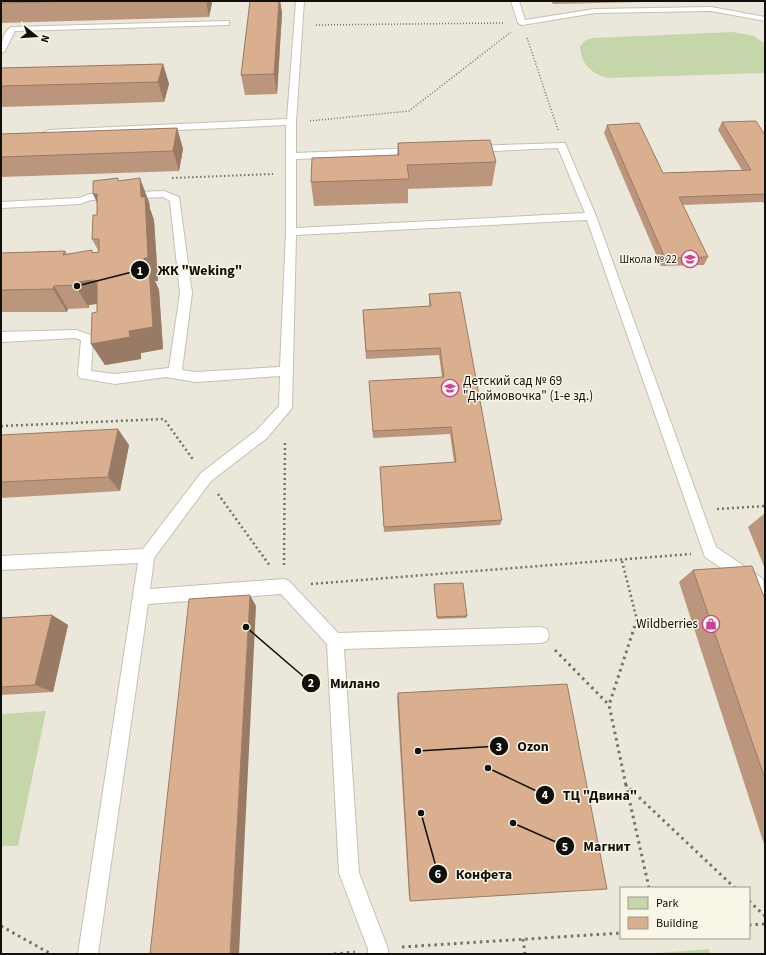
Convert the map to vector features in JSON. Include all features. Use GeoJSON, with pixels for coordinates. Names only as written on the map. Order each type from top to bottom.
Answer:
{"type":"FeatureCollection","features":[{"type":"Feature","properties":{"kind":"lane"},"geometry":{"type":"LineString","coordinates":[[88,954],[147,556],[206,477],[262,434],[285,408],[291,232],[291,122],[300,1]]}},
{"type":"Feature","properties":{"kind":"lane"},"geometry":{"type":"LineString","coordinates":[[515,1],[522,23],[595,11],[704,9],[765,19]]}},
{"type":"Feature","properties":{"kind":"lane"},"geometry":{"type":"LineString","coordinates":[[1,27],[12,29],[226,23]]}},
{"type":"Feature","properties":{"kind":"lane"},"geometry":{"type":"LineString","coordinates":[[1,51],[12,29]]}},
{"type":"Feature","properties":{"kind":"lane"},"geometry":{"type":"LineString","coordinates":[[40,133],[291,122]]}},
{"type":"Feature","properties":{"kind":"lane"},"geometry":{"type":"LineString","coordinates":[[459,149],[562,145],[591,216],[710,552],[758,584],[765,596]]}},
{"type":"Feature","properties":{"kind":"lane"},"geometry":{"type":"LineString","coordinates":[[291,156],[427,151]]}},
{"type":"Feature","properties":{"kind":"lane"},"geometry":{"type":"LineString","coordinates":[[1,205],[80,201],[90,197],[164,194],[175,199],[186,293],[175,373]]}},
{"type":"Feature","properties":{"kind":"lane"},"geometry":{"type":"LineString","coordinates":[[291,232],[591,216]]}},
{"type":"Feature","properties":{"kind":"lane"},"geometry":{"type":"LineString","coordinates":[[1,337],[76,334],[87,338],[84,375],[115,379],[166,372],[196,378],[286,371]]}},
{"type":"Feature","properties":{"kind":"lane"},"geometry":{"type":"LineString","coordinates":[[1,564],[147,556]]}},
{"type":"Feature","properties":{"kind":"lane"},"geometry":{"type":"LineString","coordinates":[[141,597],[284,586],[335,641],[349,873],[378,951]]}},
{"type":"Feature","properties":{"kind":"lane"},"geometry":{"type":"LineString","coordinates":[[335,641],[541,635]]}},
{"type":"Feature","properties":{"kind":"path"},"geometry":{"type":"LineString","coordinates":[[297,26],[522,23]]}},
{"type":"Feature","properties":{"kind":"path"},"geometry":{"type":"LineString","coordinates":[[291,122],[409,111],[522,23]]}},
{"type":"Feature","properties":{"kind":"path"},"geometry":{"type":"LineString","coordinates":[[522,23],[562,145]]}},
{"type":"Feature","properties":{"kind":"path"},"geometry":{"type":"LineString","coordinates":[[284,586],[285,408]]}},
{"type":"Feature","properties":{"kind":"path"},"geometry":{"type":"LineString","coordinates":[[1,426],[164,419],[284,586]]}},
{"type":"Feature","properties":{"kind":"path"},"geometry":{"type":"LineString","coordinates":[[696,510],[765,506]]}},
{"type":"Feature","properties":{"kind":"path"},"geometry":{"type":"LineString","coordinates":[[284,586],[622,561],[710,552]]}},
{"type":"Feature","properties":{"kind":"path"},"geometry":{"type":"LineString","coordinates":[[622,561],[637,620],[609,705],[649,887]]}},
{"type":"Feature","properties":{"kind":"path"},"geometry":{"type":"LineString","coordinates":[[541,635],[609,705]]}},
{"type":"Feature","properties":{"kind":"path"},"geometry":{"type":"LineString","coordinates":[[626,785],[734,887]]}},
{"type":"Feature","properties":{"kind":"path"},"geometry":{"type":"LineString","coordinates":[[750,902],[765,916]]}},
{"type":"Feature","properties":{"kind":"path"},"geometry":{"type":"LineString","coordinates":[[750,925],[765,924]]}},
{"type":"Feature","properties":{"kind":"path"},"geometry":{"type":"LineString","coordinates":[[1,926],[51,954]]}},
{"type":"Feature","properties":{"kind":"path"},"geometry":{"type":"LineString","coordinates":[[334,954],[620,933]]}},
{"type":"Feature","properties":{"kind":"path"},"geometry":{"type":"LineString","coordinates":[[523,939],[524,954]]}},
{"type":"Feature","properties":{"kind":"green space"},"geometry":{"type":"Polygon","coordinates":[[[733,32],[754,36],[765,44],[765,73],[607,78],[601,76],[588,67],[582,58],[580,46],[586,40],[593,38],[733,32]]]}},
{"type":"Feature","properties":{"kind":"green space"},"geometry":{"type":"Polygon","coordinates":[[[46,711],[18,846],[1,846],[1,714],[46,711]]]}},
{"type":"Feature","properties":{"kind":"green space"},"geometry":{"type":"Polygon","coordinates":[[[709,949],[710,954],[646,954],[709,949]]]}},
{"type":"Feature","properties":{"kind":"building"},"geometry":{"type":"Polygon","coordinates":[[[1,1],[76,1],[1,3],[1,1]]]}},
{"type":"Feature","properties":{"kind":"building"},"geometry":{"type":"Polygon","coordinates":[[[250,1],[279,1],[274,74],[241,75],[250,1]]]}},
{"type":"Feature","properties":{"kind":"building"},"geometry":{"type":"Polygon","coordinates":[[[163,64],[158,82],[1,86],[1,68],[163,64]]]}},
{"type":"Feature","properties":{"kind":"building"},"geometry":{"type":"Polygon","coordinates":[[[756,121],[765,135],[765,194],[679,197],[708,257],[665,258],[607,125],[639,123],[663,173],[751,170],[722,122],[756,121]]]}},
{"type":"Feature","properties":{"kind":"building"},"geometry":{"type":"Polygon","coordinates":[[[177,128],[173,151],[1,157],[1,134],[177,128]]]}},
{"type":"Feature","properties":{"kind":"building"},"geometry":{"type":"Polygon","coordinates":[[[490,140],[496,162],[407,165],[409,179],[311,182],[312,158],[399,155],[398,143],[490,140]]]}},
{"type":"Feature","properties":{"kind":"building"},"geometry":{"type":"Polygon","coordinates":[[[118,178],[118,181],[140,178],[141,197],[145,197],[148,258],[144,258],[144,267],[149,267],[153,327],[129,331],[130,337],[91,344],[92,313],[97,312],[97,281],[76,282],[75,285],[54,286],[53,289],[1,290],[1,253],[65,251],[63,255],[92,250],[92,253],[99,252],[99,239],[92,239],[93,215],[97,215],[97,194],[93,194],[93,181],[118,178]]]}},
{"type":"Feature","properties":{"kind":"building"},"geometry":{"type":"Polygon","coordinates":[[[460,292],[502,520],[384,527],[380,467],[456,462],[451,427],[373,431],[369,381],[444,377],[440,348],[366,351],[363,310],[431,306],[429,294],[460,292]]]}},
{"type":"Feature","properties":{"kind":"building"},"geometry":{"type":"Polygon","coordinates":[[[118,429],[108,477],[1,482],[1,435],[118,429]]]}},
{"type":"Feature","properties":{"kind":"building"},"geometry":{"type":"Polygon","coordinates":[[[752,566],[765,599],[765,779],[693,570],[752,566]]]}},
{"type":"Feature","properties":{"kind":"building"},"geometry":{"type":"Polygon","coordinates":[[[463,583],[467,616],[437,617],[434,584],[463,583]]]}},
{"type":"Feature","properties":{"kind":"building"},"geometry":{"type":"Polygon","coordinates":[[[250,595],[230,954],[150,954],[189,599],[250,595]]]}},
{"type":"Feature","properties":{"kind":"building"},"geometry":{"type":"Polygon","coordinates":[[[52,615],[35,685],[1,687],[1,618],[52,615]]]}},
{"type":"Feature","properties":{"kind":"building"},"geometry":{"type":"Polygon","coordinates":[[[567,684],[607,889],[410,901],[398,693],[567,684]]]}},
{"type":"Feature","properties":{"kind":"place","name":"Школа № 22"},"geometry":{"type":"Point","coordinates":[690,259]}},
{"type":"Feature","properties":{"kind":"place","name":"ЖК \"Weking\""},"geometry":{"type":"Point","coordinates":[77,286]}},
{"type":"Feature","properties":{"kind":"place","name":"Детский сад № 69 \"Дюймовочка\" (1-е зд.)"},"geometry":{"type":"Point","coordinates":[450,388]}},
{"type":"Feature","properties":{"kind":"place","name":"Wildberries"},"geometry":{"type":"Point","coordinates":[711,624]}},
{"type":"Feature","properties":{"kind":"place","name":"Милано"},"geometry":{"type":"Point","coordinates":[246,627]}},
{"type":"Feature","properties":{"kind":"place","name":"Ozon"},"geometry":{"type":"Point","coordinates":[418,751]}},
{"type":"Feature","properties":{"kind":"place","name":"ТЦ \"Двина\""},"geometry":{"type":"Point","coordinates":[488,768]}},
{"type":"Feature","properties":{"kind":"place","name":"Конфета"},"geometry":{"type":"Point","coordinates":[421,813]}},
{"type":"Feature","properties":{"kind":"place","name":"Магнит"},"geometry":{"type":"Point","coordinates":[513,823]}}]}
